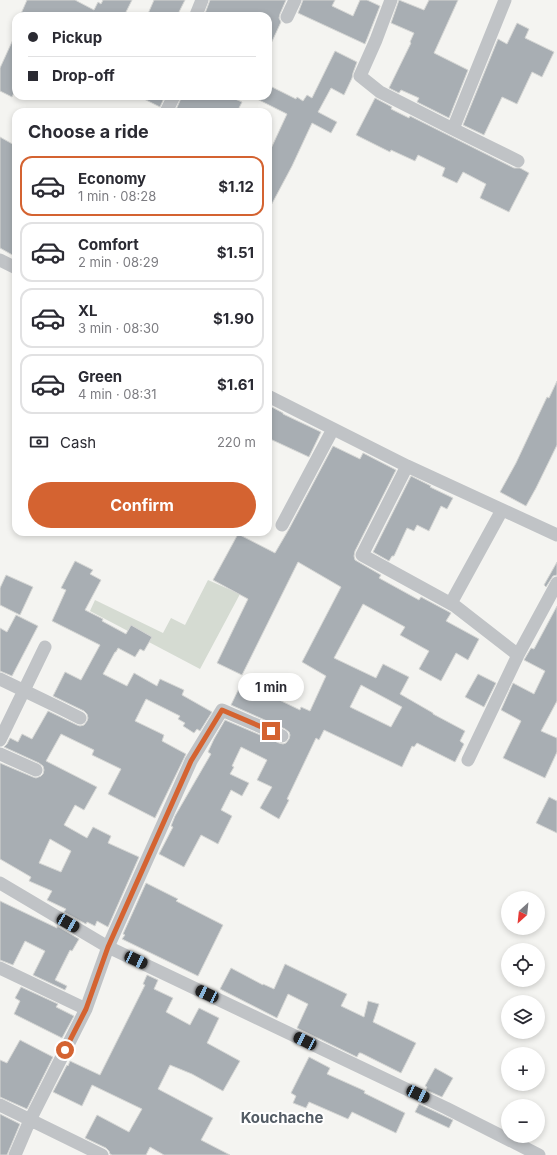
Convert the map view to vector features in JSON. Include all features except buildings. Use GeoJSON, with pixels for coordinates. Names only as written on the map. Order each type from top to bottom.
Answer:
{"type":"FeatureCollection","features":[{"type":"Feature","properties":{"kind":"street"},"geometry":{"type":"LineString","coordinates":[[197,12],[202,0]]}},
{"type":"Feature","properties":{"kind":"street"},"geometry":{"type":"LineString","coordinates":[[287,17],[295,0]]}},
{"type":"Feature","properties":{"kind":"street"},"geometry":{"type":"LineString","coordinates":[[391,0],[376,40],[360,76],[380,92],[518,161]]}},
{"type":"Feature","properties":{"kind":"street"},"geometry":{"type":"LineString","coordinates":[[453,129],[504,0]]}},
{"type":"Feature","properties":{"kind":"street"},"geometry":{"type":"LineString","coordinates":[[0,260],[12,266]]}},
{"type":"Feature","properties":{"kind":"street"},"geometry":{"type":"LineString","coordinates":[[272,398],[407,466],[557,535]]}},
{"type":"Feature","properties":{"kind":"street"},"geometry":{"type":"LineString","coordinates":[[282,525],[333,429]]}},
{"type":"Feature","properties":{"kind":"street"},"geometry":{"type":"LineString","coordinates":[[407,466],[362,555],[451,603],[518,655]]}},
{"type":"Feature","properties":{"kind":"street"},"geometry":{"type":"LineString","coordinates":[[451,603],[502,510]]}},
{"type":"Feature","properties":{"kind":"street"},"geometry":{"type":"LineString","coordinates":[[468,760],[518,655],[557,583]]}},
{"type":"Feature","properties":{"kind":"street"},"geometry":{"type":"LineString","coordinates":[[0,740],[45,647]]}},
{"type":"Feature","properties":{"kind":"street"},"geometry":{"type":"LineString","coordinates":[[0,679],[80,718]]}},
{"type":"Feature","properties":{"kind":"street"},"geometry":{"type":"LineString","coordinates":[[16,1155],[30,1120],[86,1009],[108,947],[191,761],[222,710],[282,736]]}},
{"type":"Feature","properties":{"kind":"street"},"geometry":{"type":"LineString","coordinates":[[0,754],[36,770]]}},
{"type":"Feature","properties":{"kind":"street"},"geometry":{"type":"LineString","coordinates":[[0,883],[108,947],[439,1104],[539,1155]]}},
{"type":"Feature","properties":{"kind":"street"},"geometry":{"type":"LineString","coordinates":[[0,968],[86,1009]]}},
{"type":"Feature","properties":{"kind":"street"},"geometry":{"type":"LineString","coordinates":[[0,1105],[102,1155]]}},
{"type":"Feature","properties":{"kind":"shaded area"},"geometry":{"type":"Polygon","coordinates":[[[208,580],[240,594],[200,669],[90,611],[95,600],[163,633],[171,618],[185,625],[208,580]]]}},
{"type":"Feature","properties":{"kind":"district","name":"Kouchache"},"geometry":{"type":"Point","coordinates":[282,1117]}},
{"type":"Feature","properties":{"kind":"route"},"geometry":{"type":"LineString","coordinates":[[65,1050],[86,1009],[108,947],[191,761],[198,752],[222,710],[271,731]]}}]}
